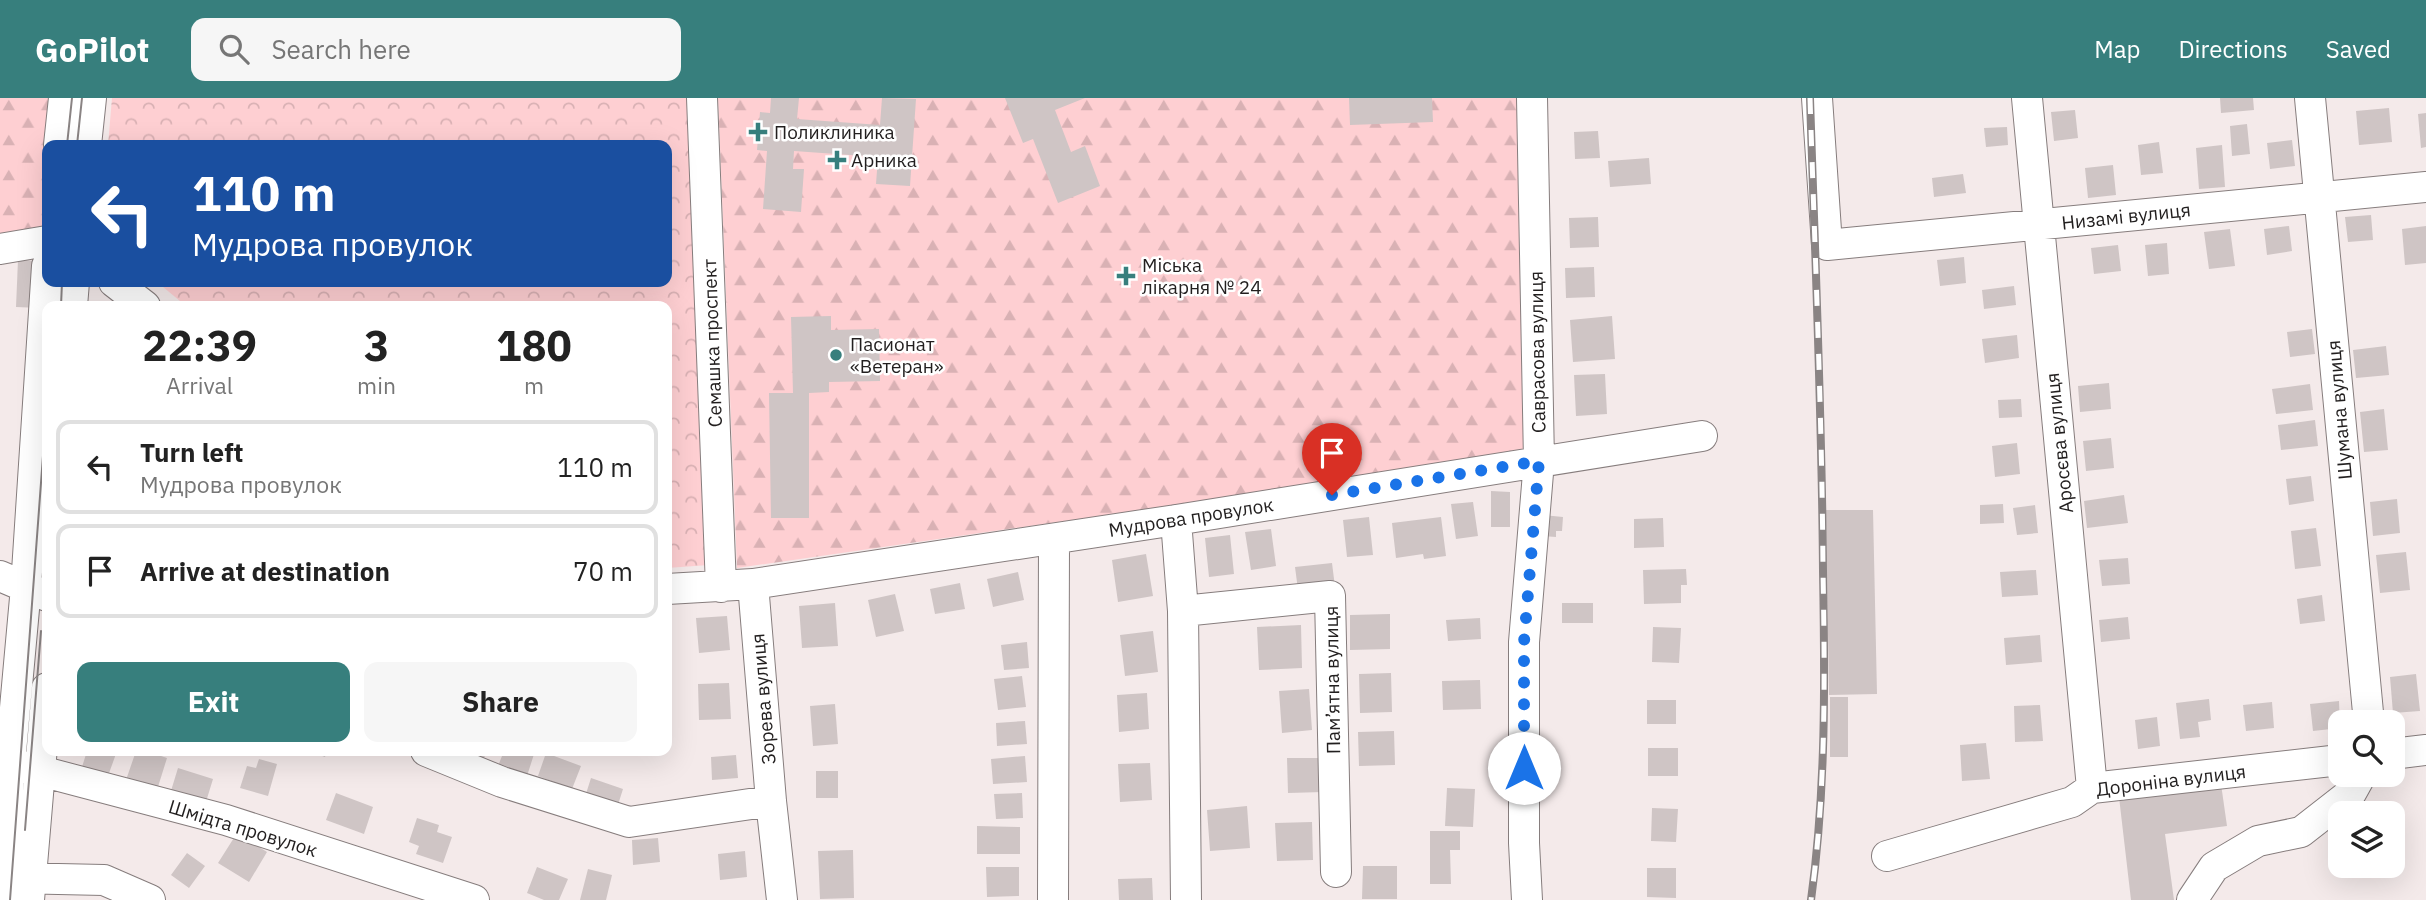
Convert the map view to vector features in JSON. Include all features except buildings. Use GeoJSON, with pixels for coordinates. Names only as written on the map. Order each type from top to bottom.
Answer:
{"type":"FeatureCollection","features":[{"type":"Feature","properties":{"kind":"street"},"geometry":{"type":"LineString","coordinates":[[60,140],[64,98]]}},
{"type":"Feature","properties":{"kind":"street"},"geometry":{"type":"LineString","coordinates":[[87,140],[91,98]]}},
{"type":"Feature","properties":{"kind":"street","name":"Семашка проспект"},"geometry":{"type":"LineString","coordinates":[[702,98],[721,587]]}},
{"type":"Feature","properties":{"kind":"street","name":"Саврасова вулиця"},"geometry":{"type":"LineString","coordinates":[[1527,900],[1524,843],[1524,642],[1539,461],[1532,98]]}},
{"type":"Feature","properties":{"kind":"street","name":"Низамі вулиця"},"geometry":{"type":"LineString","coordinates":[[1817,98],[1826,244],[2426,187]]}},
{"type":"Feature","properties":{"kind":"street","name":"Аросєва вулиця"},"geometry":{"type":"LineString","coordinates":[[2027,98],[2092,788]]}},
{"type":"Feature","properties":{"kind":"street","name":"Шумана вулиця"},"geometry":{"type":"LineString","coordinates":[[2310,98],[2368,710]]}},
{"type":"Feature","properties":{"kind":"street"},"geometry":{"type":"LineString","coordinates":[[0,249],[42,242]]}},
{"type":"Feature","properties":{"kind":"street"},"geometry":{"type":"LineString","coordinates":[[120,287],[139,301]]}},
{"type":"Feature","properties":{"kind":"street"},"geometry":{"type":"LineString","coordinates":[[16,889],[10,763],[42,335]]}},
{"type":"Feature","properties":{"kind":"street","name":"Мудрова провулок"},"geometry":{"type":"LineString","coordinates":[[753,584],[1702,436]]}},
{"type":"Feature","properties":{"kind":"street"},"geometry":{"type":"LineString","coordinates":[[1176,520],[1183,611],[1186,900]]}},
{"type":"Feature","properties":{"kind":"street"},"geometry":{"type":"LineString","coordinates":[[1053,900],[1054,539]]}},
{"type":"Feature","properties":{"kind":"street"},"geometry":{"type":"LineString","coordinates":[[672,589],[753,584]]}},
{"type":"Feature","properties":{"kind":"street","name":"Зорева вулиця"},"geometry":{"type":"LineString","coordinates":[[753,584],[782,900]]}},
{"type":"Feature","properties":{"kind":"street","name":"Пам’ятна вулиця"},"geometry":{"type":"LineString","coordinates":[[1183,611],[1331,596],[1336,872]]}},
{"type":"Feature","properties":{"kind":"street"},"geometry":{"type":"LineString","coordinates":[[2405,752],[2426,750]]}},
{"type":"Feature","properties":{"kind":"street"},"geometry":{"type":"LineString","coordinates":[[16,889],[42,756]]}},
{"type":"Feature","properties":{"kind":"street"},"geometry":{"type":"LineString","coordinates":[[438,756],[502,782],[629,822],[771,801]]}},
{"type":"Feature","properties":{"kind":"street","name":"Дороніна вулиця"},"geometry":{"type":"LineString","coordinates":[[1887,856],[2072,802],[2092,788],[2328,761]]}},
{"type":"Feature","properties":{"kind":"street","name":"Шмідта провулок"},"geometry":{"type":"LineString","coordinates":[[10,763],[226,820],[474,900]]}},
{"type":"Feature","properties":{"kind":"street"},"geometry":{"type":"LineString","coordinates":[[2192,900],[2214,867],[2258,841],[2301,832],[2351,793],[2354,787]]}},
{"type":"Feature","properties":{"kind":"street"},"geometry":{"type":"LineString","coordinates":[[16,889],[104,880],[150,900]]}},
{"type":"Feature","properties":{"kind":"green space"},"geometry":{"type":"Polygon","coordinates":[[[0,98],[54,98],[48,140],[42,140],[42,230],[0,239],[0,98]]]}},
{"type":"Feature","properties":{"kind":"green space"},"geometry":{"type":"Polygon","coordinates":[[[112,98],[693,98],[709,565],[672,568],[672,301],[180,301],[163,287],[672,287],[672,140],[108,140],[112,98]]]}},
{"type":"Feature","properties":{"kind":"green space","name":"Міська лікарня № 24"},"geometry":{"type":"Polygon","coordinates":[[[718,98],[1524,98],[1530,454],[737,568],[718,98]]]}},
{"type":"Feature","properties":{"kind":"tram line"},"geometry":{"type":"LineString","coordinates":[[68,140],[72,98]]}},
{"type":"Feature","properties":{"kind":"tram line"},"geometry":{"type":"LineString","coordinates":[[78,140],[82,98]]}},
{"type":"Feature","properties":{"kind":"tram line"},"geometry":{"type":"LineString","coordinates":[[61,301],[62,287]]}},
{"type":"Feature","properties":{"kind":"tram line"},"geometry":{"type":"LineString","coordinates":[[10,900],[42,469]]}},
{"type":"Feature","properties":{"kind":"tram line"},"geometry":{"type":"LineString","coordinates":[[25,830],[41,631]]}},
{"type":"Feature","properties":{"kind":"railway"},"geometry":{"type":"LineString","coordinates":[[1810,98],[1820,394],[1824,653],[1822,777],[1811,900]]}},
{"type":"Feature","properties":{"kind":"place","name":"Поликлиника"},"geometry":{"type":"Point","coordinates":[758,132]}},
{"type":"Feature","properties":{"kind":"place","name":"Арника"},"geometry":{"type":"Point","coordinates":[837,160]}},
{"type":"Feature","properties":{"kind":"place","name":"Міська лікарня № 24"},"geometry":{"type":"Point","coordinates":[1126,276]}},
{"type":"Feature","properties":{"kind":"place","name":"Пасионат «Ветеран»"},"geometry":{"type":"Point","coordinates":[836,355]}},
{"type":"Feature","properties":{"kind":"route"},"geometry":{"type":"LineString","coordinates":[[1332,495],[1539,461],[1524,642],[1524,768]]}}]}
